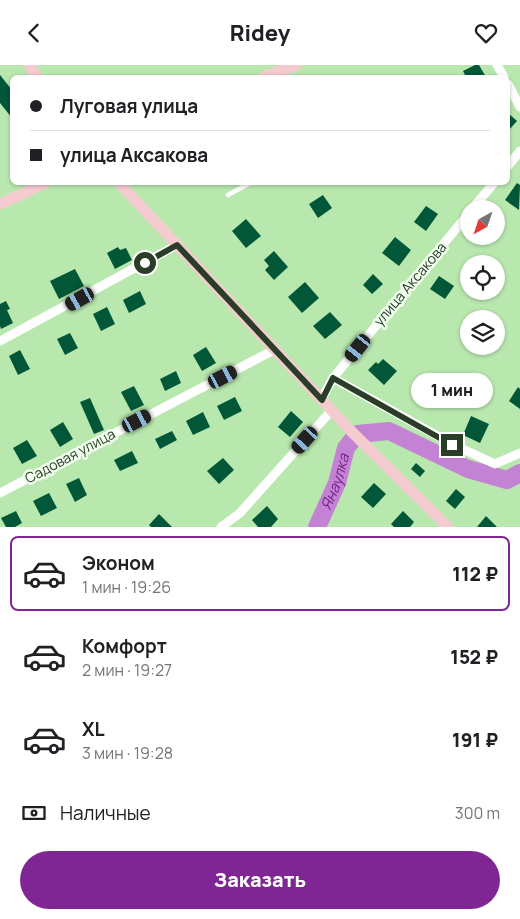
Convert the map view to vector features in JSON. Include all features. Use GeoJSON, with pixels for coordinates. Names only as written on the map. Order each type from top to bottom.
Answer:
{"type":"FeatureCollection","features":[{"type":"Feature","properties":{"kind":"street"},"geometry":{"type":"LineString","coordinates":[[283,74],[297,65]]}},
{"type":"Feature","properties":{"kind":"street"},"geometry":{"type":"LineString","coordinates":[[510,88],[520,107]]}},
{"type":"Feature","properties":{"kind":"street"},"geometry":{"type":"LineString","coordinates":[[510,164],[520,151]]}},
{"type":"Feature","properties":{"kind":"street"},"geometry":{"type":"LineString","coordinates":[[0,204],[41,185]]}},
{"type":"Feature","properties":{"kind":"street"},"geometry":{"type":"LineString","coordinates":[[121,185],[331,411],[448,527]]}},
{"type":"Feature","properties":{"kind":"street"},"geometry":{"type":"LineString","coordinates":[[480,200],[492,185]]}},
{"type":"Feature","properties":{"kind":"street","name":"улица Аксакова"},"geometry":{"type":"LineString","coordinates":[[322,400],[333,378],[460,224]]}},
{"type":"Feature","properties":{"kind":"street"},"geometry":{"type":"LineString","coordinates":[[0,341],[177,245]]}},
{"type":"Feature","properties":{"kind":"street","name":"Садовая улица"},"geometry":{"type":"LineString","coordinates":[[0,493],[274,350]]}},
{"type":"Feature","properties":{"kind":"street"},"geometry":{"type":"LineString","coordinates":[[333,378],[452,445],[495,464],[520,453]]}},
{"type":"Feature","properties":{"kind":"street"},"geometry":{"type":"LineString","coordinates":[[222,527],[240,513],[331,411]]}},
{"type":"Feature","properties":{"kind":"lane"},"geometry":{"type":"LineString","coordinates":[[228,195],[246,185]]}},
{"type":"Feature","properties":{"kind":"building"},"geometry":{"type":"Polygon","coordinates":[[[479,65],[485,75],[465,75],[463,71],[479,65]]]}},
{"type":"Feature","properties":{"kind":"building"},"geometry":{"type":"Polygon","coordinates":[[[0,75],[10,88],[10,116],[0,103],[0,75]]]}},
{"type":"Feature","properties":{"kind":"building"},"geometry":{"type":"Polygon","coordinates":[[[510,115],[517,121],[510,129],[510,115]]]}},
{"type":"Feature","properties":{"kind":"building"},"geometry":{"type":"Polygon","coordinates":[[[517,183],[520,185],[519,210],[505,200],[517,183]]]}},
{"type":"Feature","properties":{"kind":"building"},"geometry":{"type":"Polygon","coordinates":[[[323,195],[332,208],[318,218],[309,204],[323,195]]]}},
{"type":"Feature","properties":{"kind":"building"},"geometry":{"type":"Polygon","coordinates":[[[426,206],[438,214],[426,231],[414,222],[426,206]]]}},
{"type":"Feature","properties":{"kind":"building"},"geometry":{"type":"Polygon","coordinates":[[[246,219],[261,236],[246,248],[232,231],[246,219]]]}},
{"type":"Feature","properties":{"kind":"building"},"geometry":{"type":"Polygon","coordinates":[[[395,237],[411,250],[399,266],[382,253],[395,237]]]}},
{"type":"Feature","properties":{"kind":"building"},"geometry":{"type":"Polygon","coordinates":[[[118,247],[120,250],[126,248],[132,260],[115,269],[107,253],[118,247]]]}},
{"type":"Feature","properties":{"kind":"building"},"geometry":{"type":"Polygon","coordinates":[[[274,251],[288,267],[274,280],[265,270],[269,266],[264,260],[274,251]]]}},
{"type":"Feature","properties":{"kind":"building"},"geometry":{"type":"Polygon","coordinates":[[[75,269],[84,286],[59,299],[50,281],[75,269]]]}},
{"type":"Feature","properties":{"kind":"building"},"geometry":{"type":"Polygon","coordinates":[[[373,274],[383,284],[372,294],[363,285],[373,274]]]}},
{"type":"Feature","properties":{"kind":"building"},"geometry":{"type":"Polygon","coordinates":[[[439,276],[454,286],[445,299],[430,289],[439,276]]]}},
{"type":"Feature","properties":{"kind":"building"},"geometry":{"type":"Polygon","coordinates":[[[305,282],[319,298],[302,313],[288,297],[305,282]]]}},
{"type":"Feature","properties":{"kind":"building"},"geometry":{"type":"Polygon","coordinates":[[[140,291],[146,304],[129,313],[123,300],[140,291]]]}},
{"type":"Feature","properties":{"kind":"building"},"geometry":{"type":"Polygon","coordinates":[[[6,301],[10,309],[7,310],[13,323],[1,329],[0,304],[6,301]]]}},
{"type":"Feature","properties":{"kind":"building"},"geometry":{"type":"Polygon","coordinates":[[[107,307],[115,324],[101,331],[93,314],[107,307]]]}},
{"type":"Feature","properties":{"kind":"building"},"geometry":{"type":"Polygon","coordinates":[[[330,312],[342,325],[325,339],[313,326],[330,312]]]}},
{"type":"Feature","properties":{"kind":"building"},"geometry":{"type":"Polygon","coordinates":[[[70,333],[78,348],[65,355],[57,339],[70,333]]]}},
{"type":"Feature","properties":{"kind":"building"},"geometry":{"type":"Polygon","coordinates":[[[206,347],[216,363],[202,371],[193,355],[206,347]]]}},
{"type":"Feature","properties":{"kind":"building"},"geometry":{"type":"Polygon","coordinates":[[[20,350],[30,369],[18,375],[9,356],[20,350]]]}},
{"type":"Feature","properties":{"kind":"building"},"geometry":{"type":"Polygon","coordinates":[[[383,359],[397,371],[384,385],[368,370],[376,362],[378,364],[383,359]]]}},
{"type":"Feature","properties":{"kind":"building"},"geometry":{"type":"Polygon","coordinates":[[[176,371],[181,383],[165,391],[160,379],[176,371]]]}},
{"type":"Feature","properties":{"kind":"building"},"geometry":{"type":"Polygon","coordinates":[[[134,386],[144,405],[131,411],[121,392],[134,386]]]}},
{"type":"Feature","properties":{"kind":"building"},"geometry":{"type":"Polygon","coordinates":[[[518,387],[520,389],[520,409],[509,401],[518,387]]]}},
{"type":"Feature","properties":{"kind":"building"},"geometry":{"type":"Polygon","coordinates":[[[235,397],[242,411],[224,420],[217,406],[235,397]]]}},
{"type":"Feature","properties":{"kind":"building"},"geometry":{"type":"Polygon","coordinates":[[[90,398],[104,430],[94,434],[80,402],[90,398]]]}},
{"type":"Feature","properties":{"kind":"building"},"geometry":{"type":"Polygon","coordinates":[[[291,411],[303,422],[290,437],[278,427],[291,411]]]}},
{"type":"Feature","properties":{"kind":"building"},"geometry":{"type":"Polygon","coordinates":[[[203,412],[210,427],[193,435],[186,421],[203,412]]]}},
{"type":"Feature","properties":{"kind":"building"},"geometry":{"type":"Polygon","coordinates":[[[471,416],[489,424],[480,443],[463,435],[471,416]]]}},
{"type":"Feature","properties":{"kind":"building"},"geometry":{"type":"Polygon","coordinates":[[[63,422],[73,439],[60,447],[50,430],[63,422]]]}},
{"type":"Feature","properties":{"kind":"building"},"geometry":{"type":"Polygon","coordinates":[[[172,431],[177,440],[160,449],[155,439],[172,431]]]}},
{"type":"Feature","properties":{"kind":"building"},"geometry":{"type":"Polygon","coordinates":[[[27,440],[37,456],[22,464],[13,448],[27,440]]]}},
{"type":"Feature","properties":{"kind":"building"},"geometry":{"type":"Polygon","coordinates":[[[132,451],[138,463],[120,471],[114,460],[132,451]]]}},
{"type":"Feature","properties":{"kind":"building"},"geometry":{"type":"Polygon","coordinates":[[[223,458],[234,470],[219,484],[207,471],[223,458]]]}},
{"type":"Feature","properties":{"kind":"building"},"geometry":{"type":"Polygon","coordinates":[[[416,463],[425,471],[420,477],[411,469],[416,463]]]}},
{"type":"Feature","properties":{"kind":"building"},"geometry":{"type":"Polygon","coordinates":[[[79,478],[87,495],[75,502],[66,484],[79,478]]]}},
{"type":"Feature","properties":{"kind":"building"},"geometry":{"type":"Polygon","coordinates":[[[374,483],[386,494],[373,508],[361,497],[374,483]]]}},
{"type":"Feature","properties":{"kind":"building"},"geometry":{"type":"Polygon","coordinates":[[[456,489],[465,497],[455,509],[446,501],[456,489]]]}},
{"type":"Feature","properties":{"kind":"building"},"geometry":{"type":"Polygon","coordinates":[[[49,493],[57,508],[41,516],[33,501],[49,493]]]}},
{"type":"Feature","properties":{"kind":"building"},"geometry":{"type":"Polygon","coordinates":[[[267,506],[278,519],[271,527],[258,527],[252,520],[267,506]]]}},
{"type":"Feature","properties":{"kind":"building"},"geometry":{"type":"Polygon","coordinates":[[[16,511],[22,523],[15,527],[6,527],[1,518],[16,511]]]}},
{"type":"Feature","properties":{"kind":"building"},"geometry":{"type":"Polygon","coordinates":[[[403,511],[414,522],[410,527],[394,527],[391,524],[403,511]]]}},
{"type":"Feature","properties":{"kind":"building"},"geometry":{"type":"Polygon","coordinates":[[[159,514],[172,527],[151,527],[149,525],[159,514]]]}},
{"type":"Feature","properties":{"kind":"building"},"geometry":{"type":"Polygon","coordinates":[[[486,516],[497,527],[477,527],[486,516]]]}},
{"type":"Feature","properties":{"kind":"waterway","name":"Янаулка"},"geometry":{"type":"LineString","coordinates":[[317,527],[337,483],[346,448],[357,434],[389,431],[468,469],[507,480],[520,473]]}},
{"type":"Feature","properties":{"kind":"route"},"geometry":{"type":"LineString","coordinates":[[145,263],[177,245],[322,400],[333,378],[452,445]]}}]}
